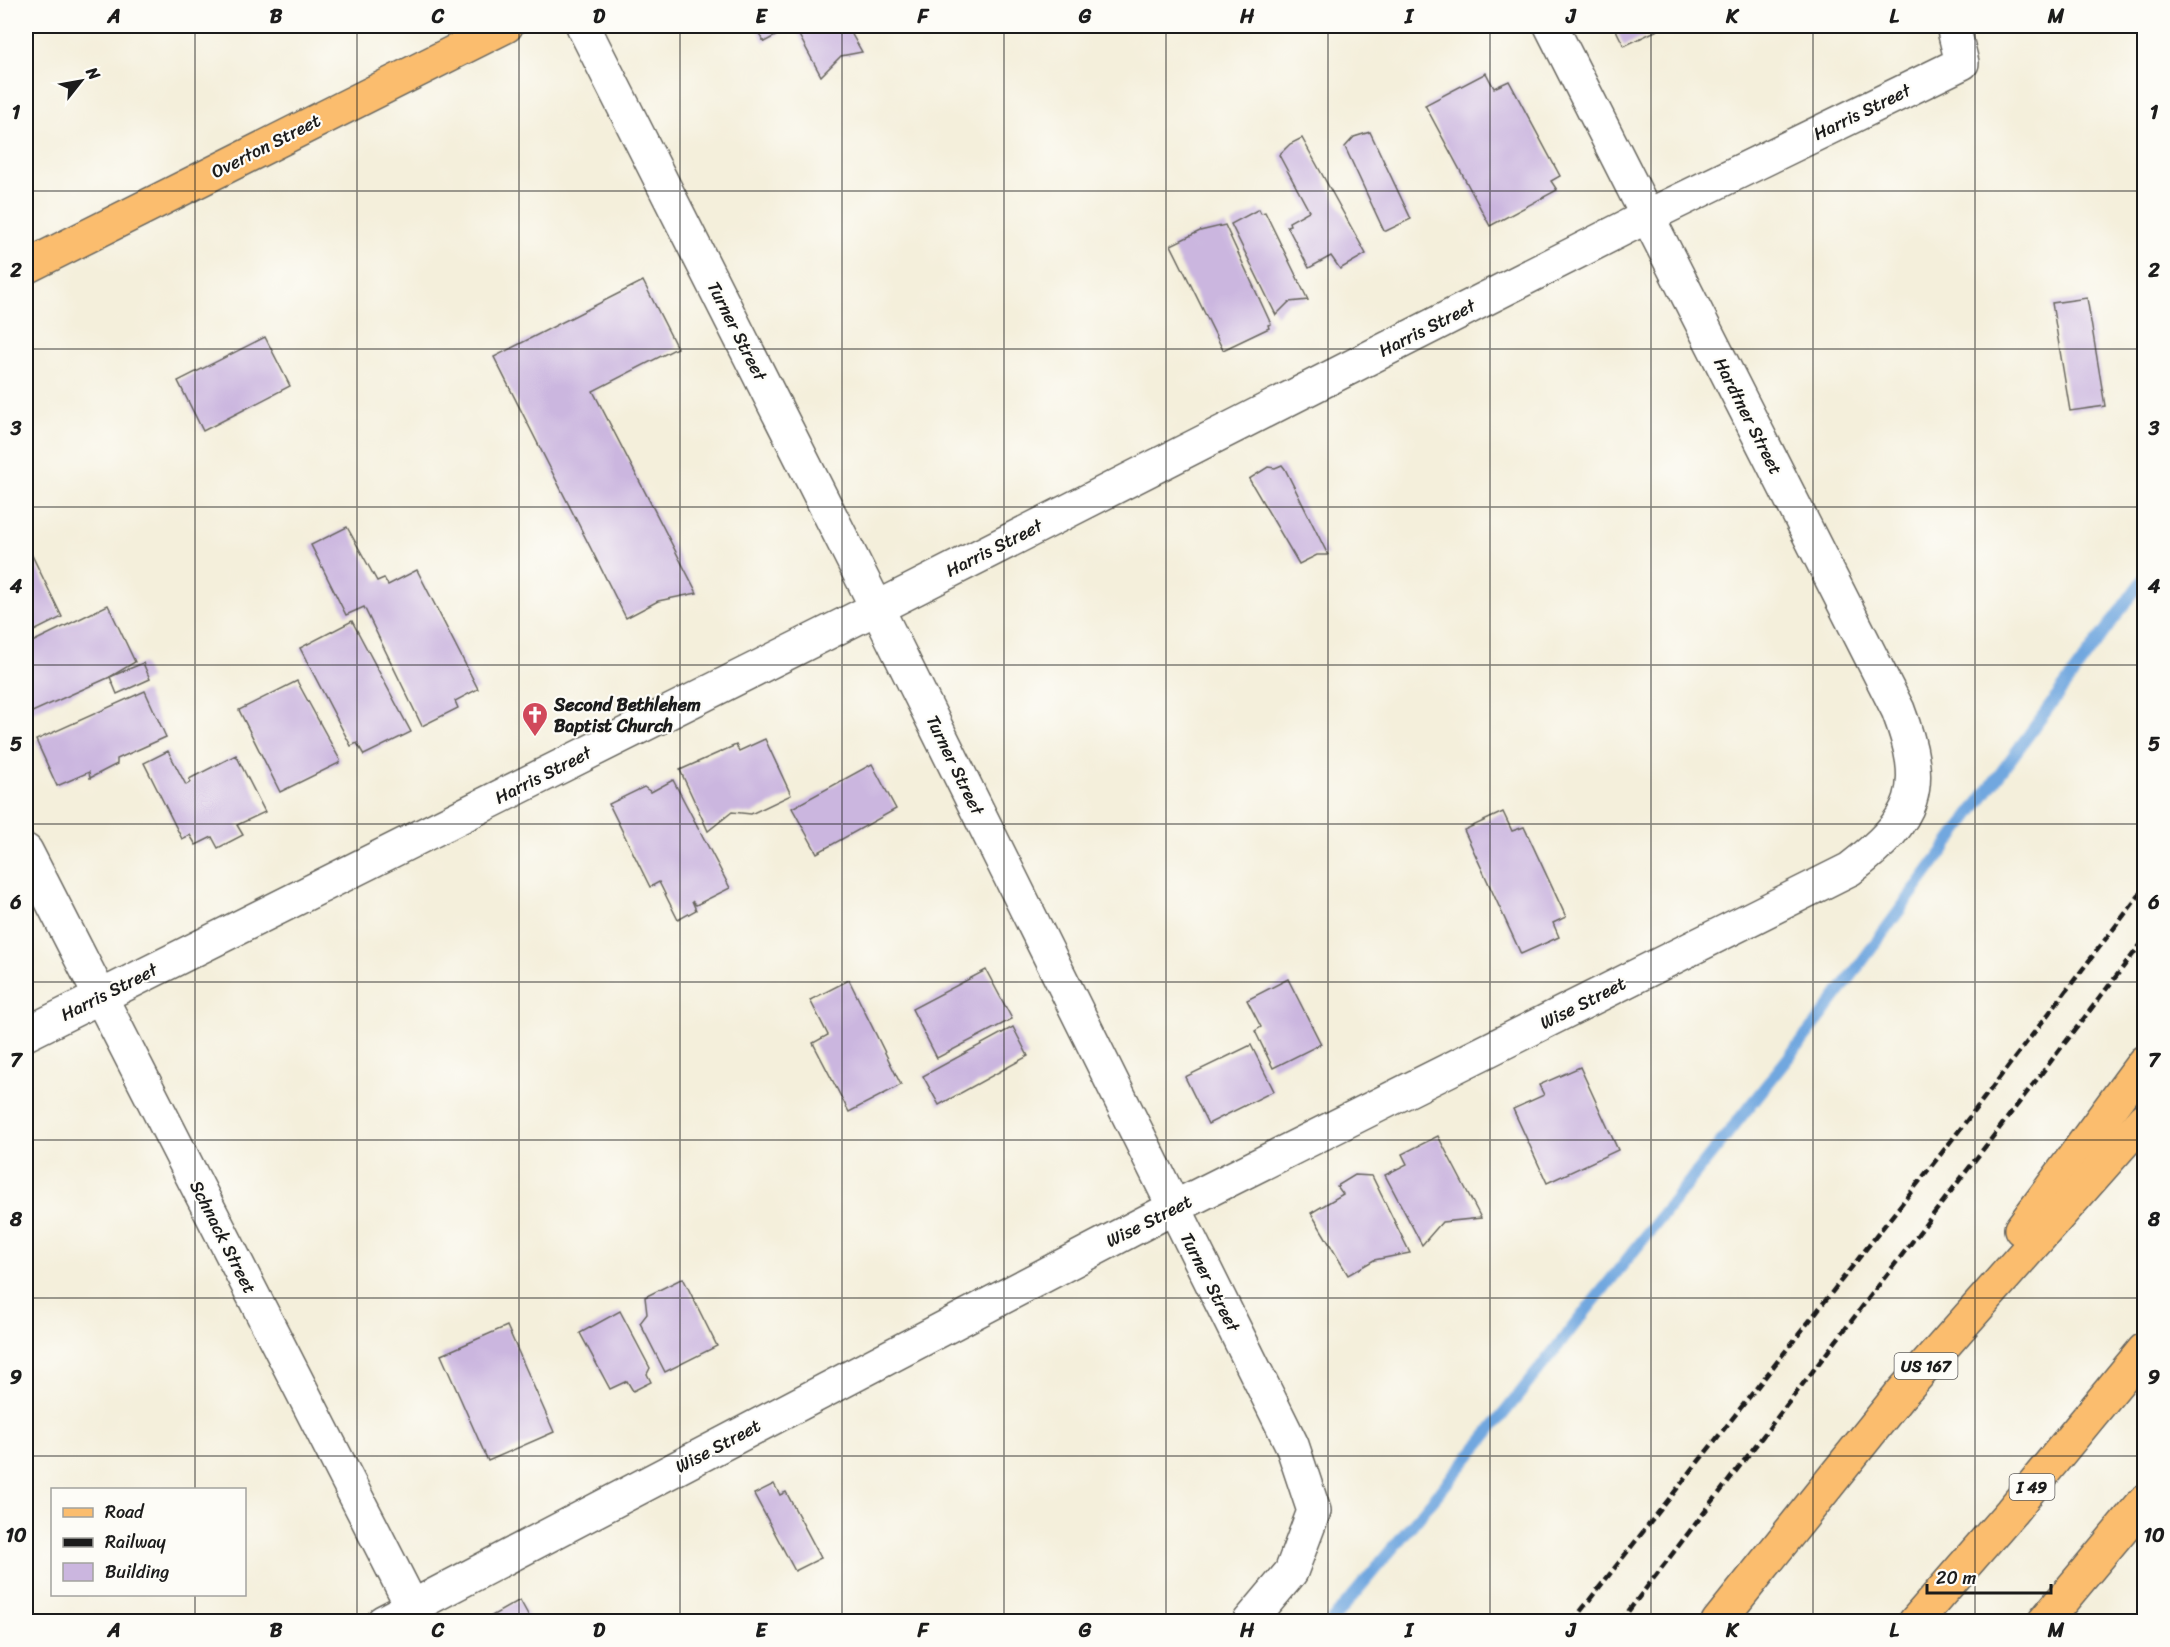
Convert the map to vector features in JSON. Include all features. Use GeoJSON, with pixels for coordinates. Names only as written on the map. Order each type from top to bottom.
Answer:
{"type":"FeatureCollection","features":[{"type":"Feature","properties":{"kind":"main road","name":"Overton Street"},"geometry":{"type":"LineString","coordinates":[[26,267],[506,26]]}},
{"type":"Feature","properties":{"kind":"main road"},"geometry":{"type":"LineString","coordinates":[[1899,1396],[2145,1062]]}},
{"type":"Feature","properties":{"kind":"main road","name":"US 167"},"geometry":{"type":"LineString","coordinates":[[1718,1622],[1899,1396],[2145,1119]]}},
{"type":"Feature","properties":{"kind":"main road","name":"I 49"},"geometry":{"type":"LineString","coordinates":[[1915,1622],[2011,1512],[2145,1350]]}},
{"type":"Feature","properties":{"kind":"main road"},"geometry":{"type":"LineString","coordinates":[[2044,1622],[2145,1502]]}},
{"type":"Feature","properties":{"kind":"street","name":"Turner Street"},"geometry":{"type":"LineString","coordinates":[[583,26],[877,608],[1292,1445],[1314,1511],[1291,1572],[1249,1622]]}},
{"type":"Feature","properties":{"kind":"street","name":"Hardtner Street"},"geometry":{"type":"LineString","coordinates":[[1551,26],[1898,710],[1912,747],[1914,778],[1906,814]]}},
{"type":"Feature","properties":{"kind":"street","name":"Harris Street"},"geometry":{"type":"LineString","coordinates":[[26,1034],[877,608],[1646,217],[1962,63],[1953,26]]}},
{"type":"Feature","properties":{"kind":"street","name":"Wise Street"},"geometry":{"type":"LineString","coordinates":[[383,1622],[416,1614],[1173,1208],[1850,868],[1882,844],[1906,814]]}},
{"type":"Feature","properties":{"kind":"street","name":"Schnack Street"},"geometry":{"type":"LineString","coordinates":[[26,851],[416,1614]]}},
{"type":"Feature","properties":{"kind":"building"},"geometry":{"type":"Polygon","coordinates":[[[755,26],[794,26],[764,42],[755,26]]]}},
{"type":"Feature","properties":{"kind":"building"},"geometry":{"type":"Polygon","coordinates":[[[794,26],[847,26],[862,52],[841,56],[821,76],[794,26]]]}},
{"type":"Feature","properties":{"kind":"building"},"geometry":{"type":"Polygon","coordinates":[[[1614,26],[1666,26],[1624,46],[1614,26]]]}},
{"type":"Feature","properties":{"kind":"building"},"geometry":{"type":"Polygon","coordinates":[[[1486,73],[1494,88],[1509,81],[1560,176],[1551,181],[1557,190],[1490,226],[1425,105],[1486,73]]]}},
{"type":"Feature","properties":{"kind":"building"},"geometry":{"type":"Polygon","coordinates":[[[1370,132],[1411,219],[1386,231],[1345,147],[1354,137],[1370,132]]]}},
{"type":"Feature","properties":{"kind":"building"},"geometry":{"type":"Polygon","coordinates":[[[1302,138],[1366,254],[1340,269],[1331,256],[1309,268],[1287,226],[1290,225],[1289,222],[1309,211],[1279,155],[1290,144],[1302,138]]]}},
{"type":"Feature","properties":{"kind":"building"},"geometry":{"type":"Polygon","coordinates":[[[1259,209],[1261,213],[1265,212],[1308,300],[1289,302],[1276,315],[1231,224],[1259,209]]]}},
{"type":"Feature","properties":{"kind":"building"},"geometry":{"type":"Polygon","coordinates":[[[1225,225],[1271,324],[1268,325],[1269,328],[1223,350],[1171,245],[1200,231],[1225,225]]]}},
{"type":"Feature","properties":{"kind":"building"},"geometry":{"type":"Polygon","coordinates":[[[643,281],[677,348],[593,391],[697,593],[658,601],[626,618],[494,357],[643,281]]]}},
{"type":"Feature","properties":{"kind":"building"},"geometry":{"type":"Polygon","coordinates":[[[2087,298],[2105,406],[2070,411],[2052,303],[2087,298]]]}},
{"type":"Feature","properties":{"kind":"building"},"geometry":{"type":"Polygon","coordinates":[[[265,337],[290,386],[203,431],[178,381],[265,337]]]}},
{"type":"Feature","properties":{"kind":"building"},"geometry":{"type":"Polygon","coordinates":[[[1282,465],[1328,555],[1317,555],[1299,564],[1249,479],[1268,467],[1275,468],[1282,465]]]}},
{"type":"Feature","properties":{"kind":"building"},"geometry":{"type":"Polygon","coordinates":[[[347,527],[377,581],[384,578],[388,585],[417,570],[478,689],[455,701],[458,708],[422,726],[364,607],[346,615],[311,545],[347,527]]]}},
{"type":"Feature","properties":{"kind":"building"},"geometry":{"type":"Polygon","coordinates":[[[26,543],[62,617],[26,635],[26,543]]]}},
{"type":"Feature","properties":{"kind":"building"},"geometry":{"type":"Polygon","coordinates":[[[108,605],[135,662],[110,677],[30,713],[28,707],[26,708],[26,645],[108,605]]]}},
{"type":"Feature","properties":{"kind":"building"},"geometry":{"type":"Polygon","coordinates":[[[352,621],[411,732],[364,755],[357,743],[351,746],[300,648],[352,621]]]}},
{"type":"Feature","properties":{"kind":"building"},"geometry":{"type":"Polygon","coordinates":[[[143,663],[150,679],[117,694],[110,677],[143,663]]]}},
{"type":"Feature","properties":{"kind":"building"},"geometry":{"type":"Polygon","coordinates":[[[297,681],[340,760],[339,763],[280,792],[239,710],[297,681]]]}},
{"type":"Feature","properties":{"kind":"building"},"geometry":{"type":"Polygon","coordinates":[[[145,691],[166,737],[117,759],[117,764],[90,778],[89,772],[57,786],[36,740],[145,691]]]}},
{"type":"Feature","properties":{"kind":"building"},"geometry":{"type":"Polygon","coordinates":[[[765,739],[791,795],[751,814],[732,812],[708,831],[680,770],[736,745],[739,751],[765,739]]]}},
{"type":"Feature","properties":{"kind":"building"},"geometry":{"type":"Polygon","coordinates":[[[168,751],[186,785],[191,782],[189,779],[236,755],[265,812],[237,825],[243,835],[218,848],[212,837],[196,845],[190,835],[182,839],[144,763],[168,751]]]}},
{"type":"Feature","properties":{"kind":"building"},"geometry":{"type":"Polygon","coordinates":[[[872,764],[896,809],[817,853],[792,808],[872,764]]]}},
{"type":"Feature","properties":{"kind":"building"},"geometry":{"type":"Polygon","coordinates":[[[673,780],[730,888],[696,905],[692,901],[696,910],[678,920],[659,882],[650,887],[609,804],[644,787],[651,792],[673,780]]]}},
{"type":"Feature","properties":{"kind":"building"},"geometry":{"type":"Polygon","coordinates":[[[1503,812],[1512,831],[1524,827],[1566,917],[1553,923],[1559,937],[1521,954],[1464,830],[1503,812]]]}},
{"type":"Feature","properties":{"kind":"building"},"geometry":{"type":"Polygon","coordinates":[[[986,970],[1012,1019],[937,1058],[912,1009],[986,970]]]}},
{"type":"Feature","properties":{"kind":"building"},"geometry":{"type":"Polygon","coordinates":[[[1288,979],[1321,1044],[1273,1068],[1255,1031],[1261,1027],[1247,1000],[1288,979]]]}},
{"type":"Feature","properties":{"kind":"building"},"geometry":{"type":"Polygon","coordinates":[[[849,980],[901,1085],[849,1112],[813,1043],[828,1035],[810,1000],[849,980]]]}},
{"type":"Feature","properties":{"kind":"building"},"geometry":{"type":"Polygon","coordinates":[[[1013,1027],[1028,1056],[939,1105],[923,1076],[1013,1027]]]}},
{"type":"Feature","properties":{"kind":"building"},"geometry":{"type":"Polygon","coordinates":[[[1251,1045],[1274,1091],[1208,1124],[1185,1077],[1251,1045]]]}},
{"type":"Feature","properties":{"kind":"building"},"geometry":{"type":"Polygon","coordinates":[[[1580,1067],[1618,1150],[1547,1183],[1513,1109],[1544,1095],[1539,1085],[1580,1067]]]}},
{"type":"Feature","properties":{"kind":"building"},"geometry":{"type":"Polygon","coordinates":[[[1438,1136],[1481,1218],[1442,1222],[1422,1245],[1385,1175],[1407,1164],[1402,1154],[1438,1136]]]}},
{"type":"Feature","properties":{"kind":"building"},"geometry":{"type":"Polygon","coordinates":[[[1355,1175],[1372,1176],[1410,1253],[1374,1260],[1348,1275],[1311,1213],[1343,1194],[1337,1186],[1355,1175]]]}},
{"type":"Feature","properties":{"kind":"building"},"geometry":{"type":"Polygon","coordinates":[[[683,1278],[717,1346],[665,1372],[640,1323],[647,1314],[645,1297],[683,1278]]]}},
{"type":"Feature","properties":{"kind":"building"},"geometry":{"type":"Polygon","coordinates":[[[620,1311],[650,1368],[647,1374],[651,1382],[633,1391],[627,1381],[610,1389],[580,1333],[620,1311]]]}},
{"type":"Feature","properties":{"kind":"building"},"geometry":{"type":"Polygon","coordinates":[[[507,1326],[554,1432],[488,1461],[441,1355],[507,1326]]]}},
{"type":"Feature","properties":{"kind":"building"},"geometry":{"type":"Polygon","coordinates":[[[774,1484],[780,1495],[786,1492],[821,1558],[795,1571],[754,1494],[774,1484]]]}},
{"type":"Feature","properties":{"kind":"building"},"geometry":{"type":"Polygon","coordinates":[[[520,1600],[532,1622],[481,1622],[520,1600]]]}},
{"type":"Feature","properties":{"kind":"waterway"},"geometry":{"type":"LineString","coordinates":[[1331,1622],[1481,1442],[1824,1013],[2144,578]]}},
{"type":"Feature","properties":{"kind":"railway"},"geometry":{"type":"LineString","coordinates":[[1572,1622],[1948,1145],[2144,889]]}},
{"type":"Feature","properties":{"kind":"railway"},"geometry":{"type":"LineString","coordinates":[[1620,1622],[2144,940]]}},
{"type":"Feature","properties":{"kind":"place","name":"Second Bethlehem Baptist Church"},"geometry":{"type":"Point","coordinates":[535,738]}}]}
